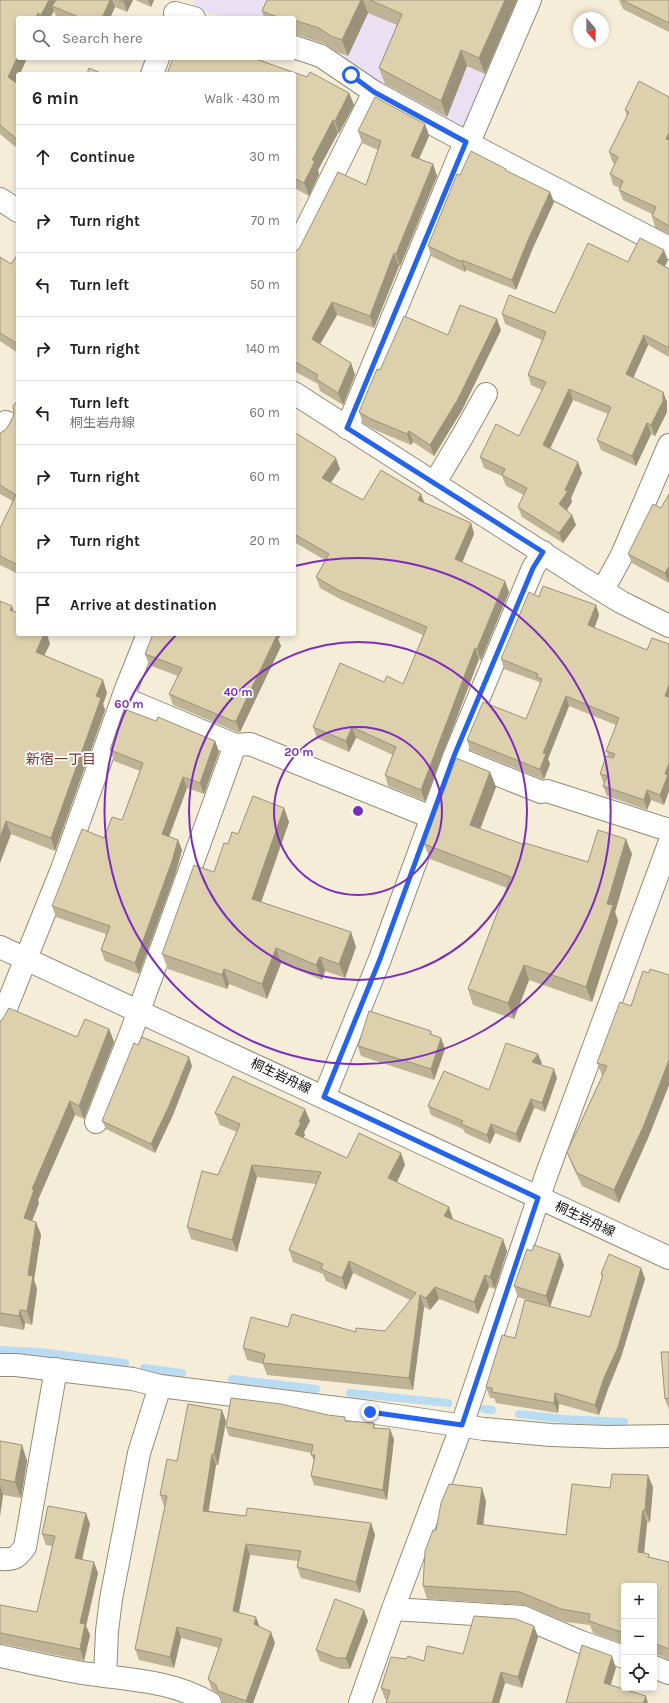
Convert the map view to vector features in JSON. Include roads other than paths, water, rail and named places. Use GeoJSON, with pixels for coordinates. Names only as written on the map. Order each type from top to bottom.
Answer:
{"type":"FeatureCollection","features":[{"type":"Feature","properties":{"kind":"street"},"geometry":{"type":"LineString","coordinates":[[347,428],[466,142],[473,133],[530,0]]}},
{"type":"Feature","properties":{"kind":"street"},"geometry":{"type":"LineString","coordinates":[[296,48],[321,56],[374,92],[669,248]]}},
{"type":"Feature","properties":{"kind":"street"},"geometry":{"type":"LineString","coordinates":[[153,72],[157,60]]}},
{"type":"Feature","properties":{"kind":"street"},"geometry":{"type":"LineString","coordinates":[[296,249],[374,92]]}},
{"type":"Feature","properties":{"kind":"street"},"geometry":{"type":"LineString","coordinates":[[0,199],[16,210]]}},
{"type":"Feature","properties":{"kind":"street"},"geometry":{"type":"LineString","coordinates":[[296,394],[434,484],[621,602],[669,626]]}},
{"type":"Feature","properties":{"kind":"street"},"geometry":{"type":"LineString","coordinates":[[434,484],[486,394]]}},
{"type":"Feature","properties":{"kind":"street"},"geometry":{"type":"LineString","coordinates":[[603,590],[622,555],[669,445]]}},
{"type":"Feature","properties":{"kind":"street"},"geometry":{"type":"LineString","coordinates":[[324,1097],[380,959],[454,756],[533,568],[543,552]]}},
{"type":"Feature","properties":{"kind":"street"},"geometry":{"type":"LineString","coordinates":[[0,1023],[62,869],[123,698],[147,636]]}},
{"type":"Feature","properties":{"kind":"street"},"geometry":{"type":"LineString","coordinates":[[123,698],[235,745],[250,744],[431,817]]}},
{"type":"Feature","properties":{"kind":"street"},"geometry":{"type":"LineString","coordinates":[[96,1122],[132,1030],[235,745]]}},
{"type":"Feature","properties":{"kind":"street"},"geometry":{"type":"LineString","coordinates":[[454,756],[541,792],[547,791],[669,830]]}},
{"type":"Feature","properties":{"kind":"street"},"geometry":{"type":"LineString","coordinates":[[360,1703],[393,1609],[462,1425],[538,1198],[669,844]]}},
{"type":"Feature","properties":{"kind":"street","name":"桐生岩舟線"},"geometry":{"type":"LineString","coordinates":[[0,947],[669,1258]]}},
{"type":"Feature","properties":{"kind":"street"},"geometry":{"type":"LineString","coordinates":[[0,1365],[16,1365],[133,1379],[160,1386],[484,1429],[607,1437],[669,1436]]}},
{"type":"Feature","properties":{"kind":"street"},"geometry":{"type":"LineString","coordinates":[[5,1559],[19,1555],[25,1546],[56,1370]]}},
{"type":"Feature","properties":{"kind":"street"},"geometry":{"type":"LineString","coordinates":[[106,1676],[107,1630],[113,1592],[139,1453],[160,1386]]}},
{"type":"Feature","properties":{"kind":"street"},"geometry":{"type":"LineString","coordinates":[[393,1609],[523,1617],[581,1642],[621,1656]]}},
{"type":"Feature","properties":{"kind":"street"},"geometry":{"type":"LineString","coordinates":[[0,1656],[88,1674],[125,1678],[168,1686],[185,1698],[210,1703]]}},
{"type":"Feature","properties":{"kind":"street"},"geometry":{"type":"LineString","coordinates":[[657,1668],[669,1673]]}},
{"type":"Feature","properties":{"kind":"waterway"},"geometry":{"type":"LineString","coordinates":[[0,1350],[40,1352],[125,1363]]}},
{"type":"Feature","properties":{"kind":"waterway"},"geometry":{"type":"LineString","coordinates":[[144,1368],[182,1373]]}},
{"type":"Feature","properties":{"kind":"waterway"},"geometry":{"type":"LineString","coordinates":[[232,1379],[316,1389]]}},
{"type":"Feature","properties":{"kind":"waterway"},"geometry":{"type":"LineString","coordinates":[[350,1393],[448,1403]]}},
{"type":"Feature","properties":{"kind":"waterway"},"geometry":{"type":"LineString","coordinates":[[484,1409],[492,1410]]}},
{"type":"Feature","properties":{"kind":"waterway"},"geometry":{"type":"LineString","coordinates":[[519,1414],[563,1419],[624,1422]]}},
{"type":"Feature","properties":{"kind":"district","name":"新宿一丁目"},"geometry":{"type":"Point","coordinates":[61,759]}}]}
